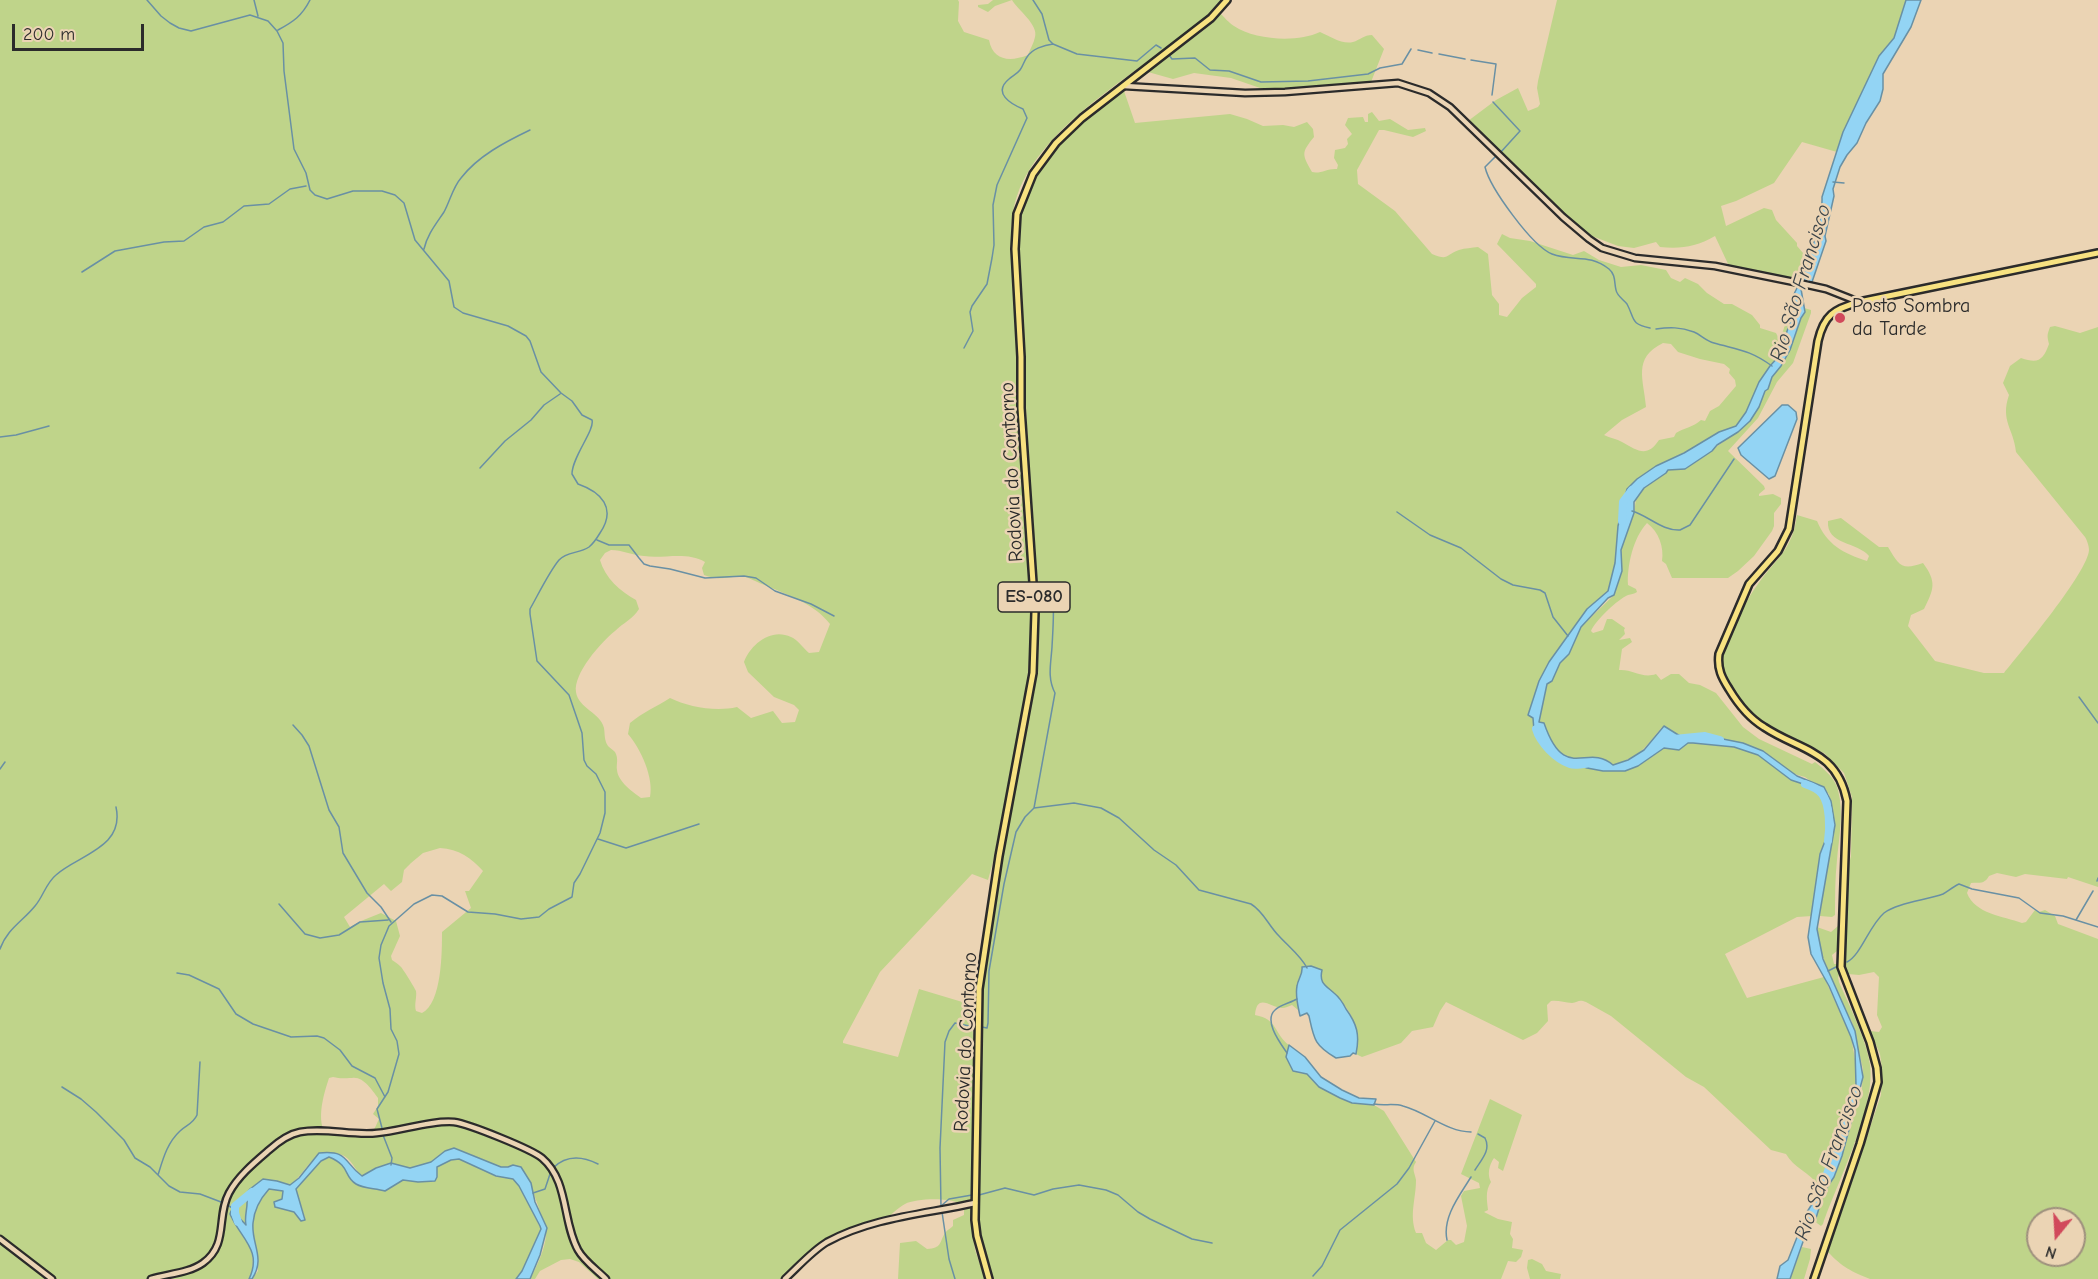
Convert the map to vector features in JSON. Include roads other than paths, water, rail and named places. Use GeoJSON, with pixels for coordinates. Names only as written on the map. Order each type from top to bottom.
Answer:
{"type":"FeatureCollection","features":[{"type":"Feature","properties":{"kind":"main road","name":"Rodovia do Contorno"},"geometry":{"type":"LineString","coordinates":[[989,1279],[977,1236],[975,1203],[979,989],[991,903],[1031,685],[1035,650],[1033,574],[1021,408],[1021,357],[1015,249],[1017,214],[1026,188],[1056,143],[1082,118],[1211,18],[1227,0]]}},
{"type":"Feature","properties":{"kind":"main road"},"geometry":{"type":"LineString","coordinates":[[1814,1279],[1860,1144],[1878,1082],[1870,1042],[1841,967],[1847,801],[1843,785],[1828,762],[1810,750],[1763,727],[1736,701],[1721,677],[1718,663],[1721,645],[1749,584],[1778,551],[1789,529],[1821,329],[1833,312],[1859,302],[2098,252]]}},
{"type":"Feature","properties":{"kind":"street"},"geometry":{"type":"LineString","coordinates":[[1124,86],[1245,93],[1398,83],[1429,93],[1450,107],[1563,217],[1602,248],[1635,258],[1715,266],[1800,283],[1859,302]]}},
{"type":"Feature","properties":{"kind":"street"},"geometry":{"type":"LineString","coordinates":[[151,1279],[195,1268],[211,1256],[222,1231],[228,1194],[249,1168],[291,1134],[305,1131],[378,1133],[453,1122],[472,1127],[526,1149],[544,1160],[559,1182],[568,1224],[578,1250],[606,1279]]}},
{"type":"Feature","properties":{"kind":"street"},"geometry":{"type":"LineString","coordinates":[[784,1279],[824,1244],[857,1230],[910,1214],[975,1203]]}},
{"type":"Feature","properties":{"kind":"street"},"geometry":{"type":"LineString","coordinates":[[0,1239],[52,1279]]}},
{"type":"Feature","properties":{"kind":"water"},"geometry":{"type":"Polygon","coordinates":[[[1906,0],[1921,0],[1911,27],[1883,74],[1880,101],[1857,143],[1840,167],[1833,189],[1834,196],[1825,236],[1826,241],[1811,285],[1801,283],[1818,230],[1822,197],[1843,132],[1879,56],[1894,38],[1906,0]]]}},
{"type":"Feature","properties":{"kind":"water"},"geometry":{"type":"Polygon","coordinates":[[[1798,286],[1801,289],[1805,312],[1790,350],[1772,377],[1750,421],[1685,469],[1668,470],[1644,488],[1634,502],[1634,513],[1621,550],[1622,571],[1614,595],[1608,598],[1581,627],[1569,654],[1560,663],[1552,681],[1547,684],[1539,722],[1544,723],[1552,741],[1560,752],[1568,757],[1594,757],[1613,765],[1628,760],[1644,750],[1664,726],[1686,738],[1713,737],[1743,743],[1763,751],[1797,776],[1824,787],[1831,801],[1835,825],[1817,929],[1823,959],[1855,1031],[1863,1077],[1842,1156],[1834,1177],[1824,1192],[1816,1218],[1805,1236],[1790,1279],[1777,1279],[1780,1266],[1788,1260],[1807,1212],[1831,1169],[1839,1135],[1846,1127],[1856,1085],[1855,1050],[1851,1037],[1829,986],[1811,954],[1808,937],[1820,854],[1830,828],[1824,793],[1791,780],[1758,755],[1734,747],[1688,743],[1679,750],[1664,748],[1638,766],[1625,771],[1587,768],[1558,759],[1534,731],[1533,718],[1528,715],[1539,681],[1549,662],[1587,609],[1608,591],[1615,563],[1618,526],[1627,489],[1656,466],[1684,453],[1719,432],[1736,426],[1746,412],[1759,382],[1779,356],[1791,319],[1792,298],[1798,286]]]}},
{"type":"Feature","properties":{"kind":"water"},"geometry":{"type":"Polygon","coordinates":[[[1782,405],[1788,405],[1796,412],[1797,419],[1775,476],[1769,479],[1741,455],[1738,448],[1782,405]]]}},
{"type":"Feature","properties":{"kind":"water"},"geometry":{"type":"Polygon","coordinates":[[[1311,966],[1322,970],[1321,978],[1324,983],[1339,998],[1353,1020],[1358,1041],[1356,1054],[1336,1058],[1316,1041],[1307,1013],[1300,1016],[1296,990],[1302,967],[1311,966]]]}},
{"type":"Feature","properties":{"kind":"water"},"geometry":{"type":"Polygon","coordinates":[[[1289,1045],[1305,1057],[1321,1077],[1359,1098],[1376,1099],[1374,1105],[1352,1103],[1340,1098],[1319,1087],[1307,1074],[1293,1071],[1286,1057],[1289,1045]]]}},
{"type":"Feature","properties":{"kind":"water"},"geometry":{"type":"Polygon","coordinates":[[[454,1148],[501,1167],[513,1165],[521,1167],[531,1183],[535,1202],[547,1228],[540,1255],[530,1279],[516,1279],[541,1229],[519,1186],[513,1179],[496,1176],[459,1159],[437,1167],[435,1181],[403,1180],[385,1191],[356,1184],[349,1178],[341,1164],[329,1157],[321,1161],[296,1189],[305,1220],[301,1221],[294,1212],[275,1207],[274,1202],[282,1199],[283,1191],[269,1189],[263,1197],[256,1209],[253,1223],[258,1264],[252,1279],[249,1279],[253,1269],[252,1252],[230,1214],[233,1211],[246,1225],[247,1199],[244,1197],[263,1179],[290,1185],[299,1178],[319,1153],[341,1155],[362,1176],[391,1163],[410,1168],[431,1162],[445,1151],[454,1148]]]}},
{"type":"Feature","properties":{"kind":"waterway"},"geometry":{"type":"LineString","coordinates":[[147,0],[170,23],[191,31],[250,15],[268,21],[277,31],[283,43],[284,71],[294,149],[306,173],[310,190],[315,195],[327,199],[353,191],[382,191],[395,195],[404,203],[415,240],[449,281],[454,307],[463,313],[508,326],[526,336],[541,372],[572,401],[582,415],[592,420],[572,474],[578,484],[600,496],[604,502],[607,509],[605,524],[597,539],[589,547],[566,555],[559,560],[530,609],[530,614],[537,661],[569,695],[582,733],[584,760],[596,774],[605,792],[605,813],[600,833],[574,883],[572,897],[539,917],[521,919],[468,912],[442,896],[432,895],[414,904],[389,926],[381,945],[379,958],[390,1009],[391,1029],[397,1041],[399,1054],[388,1092],[377,1109],[382,1128]]}},
{"type":"Feature","properties":{"kind":"waterway"},"geometry":{"type":"LineString","coordinates":[[254,0],[258,16]]}},
{"type":"Feature","properties":{"kind":"waterway"},"geometry":{"type":"LineString","coordinates":[[278,30],[297,18],[310,0]]}},
{"type":"Feature","properties":{"kind":"waterway"},"geometry":{"type":"LineString","coordinates":[[1033,0],[1042,14],[1049,40],[1077,54],[1137,61],[1156,45],[1161,48]]}},
{"type":"Feature","properties":{"kind":"waterway"},"geometry":{"type":"LineString","coordinates":[[964,348],[973,331],[970,312],[972,306],[987,284],[994,245],[993,205],[997,185],[1027,118],[1023,109],[1005,97],[1002,89],[1004,84],[1020,70],[1032,52],[1042,46],[1053,44]]}},
{"type":"Feature","properties":{"kind":"waterway"},"geometry":{"type":"LineString","coordinates":[[1169,55],[1172,59],[1195,58],[1210,70],[1229,71],[1261,82],[1308,81],[1368,74],[1380,68],[1402,64],[1411,49]]}},
{"type":"Feature","properties":{"kind":"waterway"},"geometry":{"type":"LineString","coordinates":[[1418,50],[1432,53]]}},
{"type":"Feature","properties":{"kind":"waterway"},"geometry":{"type":"LineString","coordinates":[[1439,54],[1465,59]]}},
{"type":"Feature","properties":{"kind":"waterway"},"geometry":{"type":"LineString","coordinates":[[1471,60],[1496,64],[1492,95]]}},
{"type":"Feature","properties":{"kind":"waterway"},"geometry":{"type":"LineString","coordinates":[[1493,102],[1520,131],[1500,153]]}},
{"type":"Feature","properties":{"kind":"waterway"},"geometry":{"type":"LineString","coordinates":[[424,249],[456,186],[468,170],[492,150],[530,130]]}},
{"type":"Feature","properties":{"kind":"waterway"},"geometry":{"type":"LineString","coordinates":[[1496,156],[1485,167],[1488,176],[1503,202],[1523,228],[1552,254],[1588,259],[1609,269],[1614,276],[1617,292],[1627,304],[1636,323],[1650,328]]}},
{"type":"Feature","properties":{"kind":"waterway"},"geometry":{"type":"LineString","coordinates":[[1833,182],[1844,183]]}},
{"type":"Feature","properties":{"kind":"waterway"},"geometry":{"type":"LineString","coordinates":[[82,272],[115,251],[164,242],[184,241],[204,227],[223,222],[244,206],[269,204],[290,189],[306,186]]}},
{"type":"Feature","properties":{"kind":"waterway"},"geometry":{"type":"LineString","coordinates":[[1656,329],[1689,330],[1711,342],[1751,354],[1772,366]]}},
{"type":"Feature","properties":{"kind":"waterway"},"geometry":{"type":"LineString","coordinates":[[480,468],[505,441],[531,420],[544,405],[560,394]]}},
{"type":"Feature","properties":{"kind":"waterway"},"geometry":{"type":"LineString","coordinates":[[0,437],[49,426]]}},
{"type":"Feature","properties":{"kind":"waterway"},"geometry":{"type":"LineString","coordinates":[[1632,511],[1673,530],[1680,530],[1690,525],[1734,459]]}},
{"type":"Feature","properties":{"kind":"waterway","name":"Rio São Francisco"},"geometry":{"type":"LineString","coordinates":[[1622,521],[1623,502],[1632,490]]}},
{"type":"Feature","properties":{"kind":"waterway"},"geometry":{"type":"LineString","coordinates":[[1397,512],[1430,535],[1461,548],[1501,579],[1513,585],[1545,593],[1553,617],[1568,636]]}},
{"type":"Feature","properties":{"kind":"waterway"},"geometry":{"type":"LineString","coordinates":[[597,540],[609,545],[629,545],[644,564],[650,566],[705,578],[744,576],[756,578],[775,591],[811,604],[834,616]]}},
{"type":"Feature","properties":{"kind":"waterway"},"geometry":{"type":"LineString","coordinates":[[1034,808],[1055,693],[1050,676],[1053,616],[1051,586]]}},
{"type":"Feature","properties":{"kind":"waterway"},"geometry":{"type":"LineString","coordinates":[[2079,697],[2098,723]]}},
{"type":"Feature","properties":{"kind":"waterway"},"geometry":{"type":"LineString","coordinates":[[293,725],[309,746],[329,810],[339,827],[343,853],[367,893],[381,907],[391,922]]}},
{"type":"Feature","properties":{"kind":"waterway","name":"Rio São Francisco"},"geometry":{"type":"LineString","coordinates":[[1536,729],[1545,745],[1559,758],[1572,765],[1585,764]]}},
{"type":"Feature","properties":{"kind":"waterway","name":"Rio São Francisco"},"geometry":{"type":"LineString","coordinates":[[1674,739],[1705,736],[1720,740]]}},
{"type":"Feature","properties":{"kind":"waterway"},"geometry":{"type":"LineString","coordinates":[[0,769],[5,762]]}},
{"type":"Feature","properties":{"kind":"waterway","name":"Rio São Francisco"},"geometry":{"type":"LineString","coordinates":[[1805,784],[1819,791],[1825,799],[1829,817],[1828,841]]}},
{"type":"Feature","properties":{"kind":"waterway"},"geometry":{"type":"LineString","coordinates":[[982,1027],[987,1028],[988,1023],[989,971],[1004,884],[1016,832],[1034,808],[1074,803],[1101,808],[1119,818],[1154,850],[1176,865],[1199,890],[1255,907],[1307,968]]}},
{"type":"Feature","properties":{"kind":"waterway"},"geometry":{"type":"LineString","coordinates":[[0,949],[11,931],[38,902],[53,878],[107,841],[114,832],[117,821],[116,807]]}},
{"type":"Feature","properties":{"kind":"waterway"},"geometry":{"type":"LineString","coordinates":[[598,839],[626,848],[699,824]]}},
{"type":"Feature","properties":{"kind":"waterway"},"geometry":{"type":"LineString","coordinates":[[1847,962],[1857,953],[1884,913],[1896,907],[1943,894],[1959,884],[1972,889],[2019,898],[2040,913],[2063,916],[2098,927]]}},
{"type":"Feature","properties":{"kind":"waterway"},"geometry":{"type":"LineString","coordinates":[[2076,920],[2093,891]]}},
{"type":"Feature","properties":{"kind":"waterway"},"geometry":{"type":"LineString","coordinates":[[279,904],[305,934],[320,938],[339,935],[360,922],[388,920]]}},
{"type":"Feature","properties":{"kind":"waterway"},"geometry":{"type":"LineString","coordinates":[[1828,971],[1838,966]]}},
{"type":"Feature","properties":{"kind":"waterway"},"geometry":{"type":"LineString","coordinates":[[177,973],[189,975],[219,989],[236,1014],[253,1024],[291,1037],[324,1038],[340,1050],[352,1066],[375,1078],[385,1097]]}},
{"type":"Feature","properties":{"kind":"waterway"},"geometry":{"type":"LineString","coordinates":[[1287,1053],[1274,1032],[1271,1020],[1277,1008],[1297,999]]}},
{"type":"Feature","properties":{"kind":"waterway"},"geometry":{"type":"LineString","coordinates":[[941,1207],[940,1148],[945,1042],[955,1023],[974,1027]]}},
{"type":"Feature","properties":{"kind":"waterway"},"geometry":{"type":"LineString","coordinates":[[158,1175],[172,1141],[197,1115],[200,1062]]}},
{"type":"Feature","properties":{"kind":"waterway"},"geometry":{"type":"LineString","coordinates":[[62,1087],[96,1112],[124,1140],[135,1158],[150,1167],[169,1186],[180,1192],[200,1194],[221,1202]]}},
{"type":"Feature","properties":{"kind":"waterway","name":"Rio São Francisco"},"geometry":{"type":"LineString","coordinates":[[1819,1197],[1855,1093]]}},
{"type":"Feature","properties":{"kind":"waterway"},"geometry":{"type":"LineString","coordinates":[[1374,1104],[1403,1106],[1453,1129],[1471,1132]]}},
{"type":"Feature","properties":{"kind":"waterway"},"geometry":{"type":"LineString","coordinates":[[1313,1276],[1322,1266],[1340,1230],[1397,1184],[1409,1168],[1435,1121]]}},
{"type":"Feature","properties":{"kind":"waterway"},"geometry":{"type":"LineString","coordinates":[[1475,1170],[1487,1147],[1485,1138],[1478,1134]]}},
{"type":"Feature","properties":{"kind":"waterway"},"geometry":{"type":"LineString","coordinates":[[383,1135],[392,1158],[391,1165]]}},
{"type":"Feature","properties":{"kind":"waterway"},"geometry":{"type":"LineString","coordinates":[[553,1168],[563,1161],[574,1158],[586,1159],[598,1164]]}},
{"type":"Feature","properties":{"kind":"waterway"},"geometry":{"type":"LineString","coordinates":[[533,1193],[545,1189],[550,1174]]}},
{"type":"Feature","properties":{"kind":"waterway"},"geometry":{"type":"LineString","coordinates":[[1447,1240],[1449,1215],[1471,1177]]}},
{"type":"Feature","properties":{"kind":"waterway"},"geometry":{"type":"LineString","coordinates":[[979,1195],[1005,1188],[1034,1195],[1079,1185],[1106,1190],[1118,1195],[1150,1219],[1192,1239],[1212,1243]]}},
{"type":"Feature","properties":{"kind":"waterway","name":"Rio São Francisco"},"geometry":{"type":"LineString","coordinates":[[238,1222],[235,1206],[252,1192]]}},
{"type":"Feature","properties":{"kind":"waterway"},"geometry":{"type":"LineString","coordinates":[[941,1206],[949,1199],[972,1195]]}},
{"type":"Feature","properties":{"kind":"waterway","name":"Rio São Francisco"},"geometry":{"type":"LineString","coordinates":[[229,1206],[234,1209]]}},
{"type":"Feature","properties":{"kind":"waterway"},"geometry":{"type":"LineString","coordinates":[[942,1212],[949,1259],[955,1279]]}},
{"type":"Feature","properties":{"kind":"place","name":"Posto Sombra da Tarde"},"geometry":{"type":"Point","coordinates":[1840,318]}}]}
